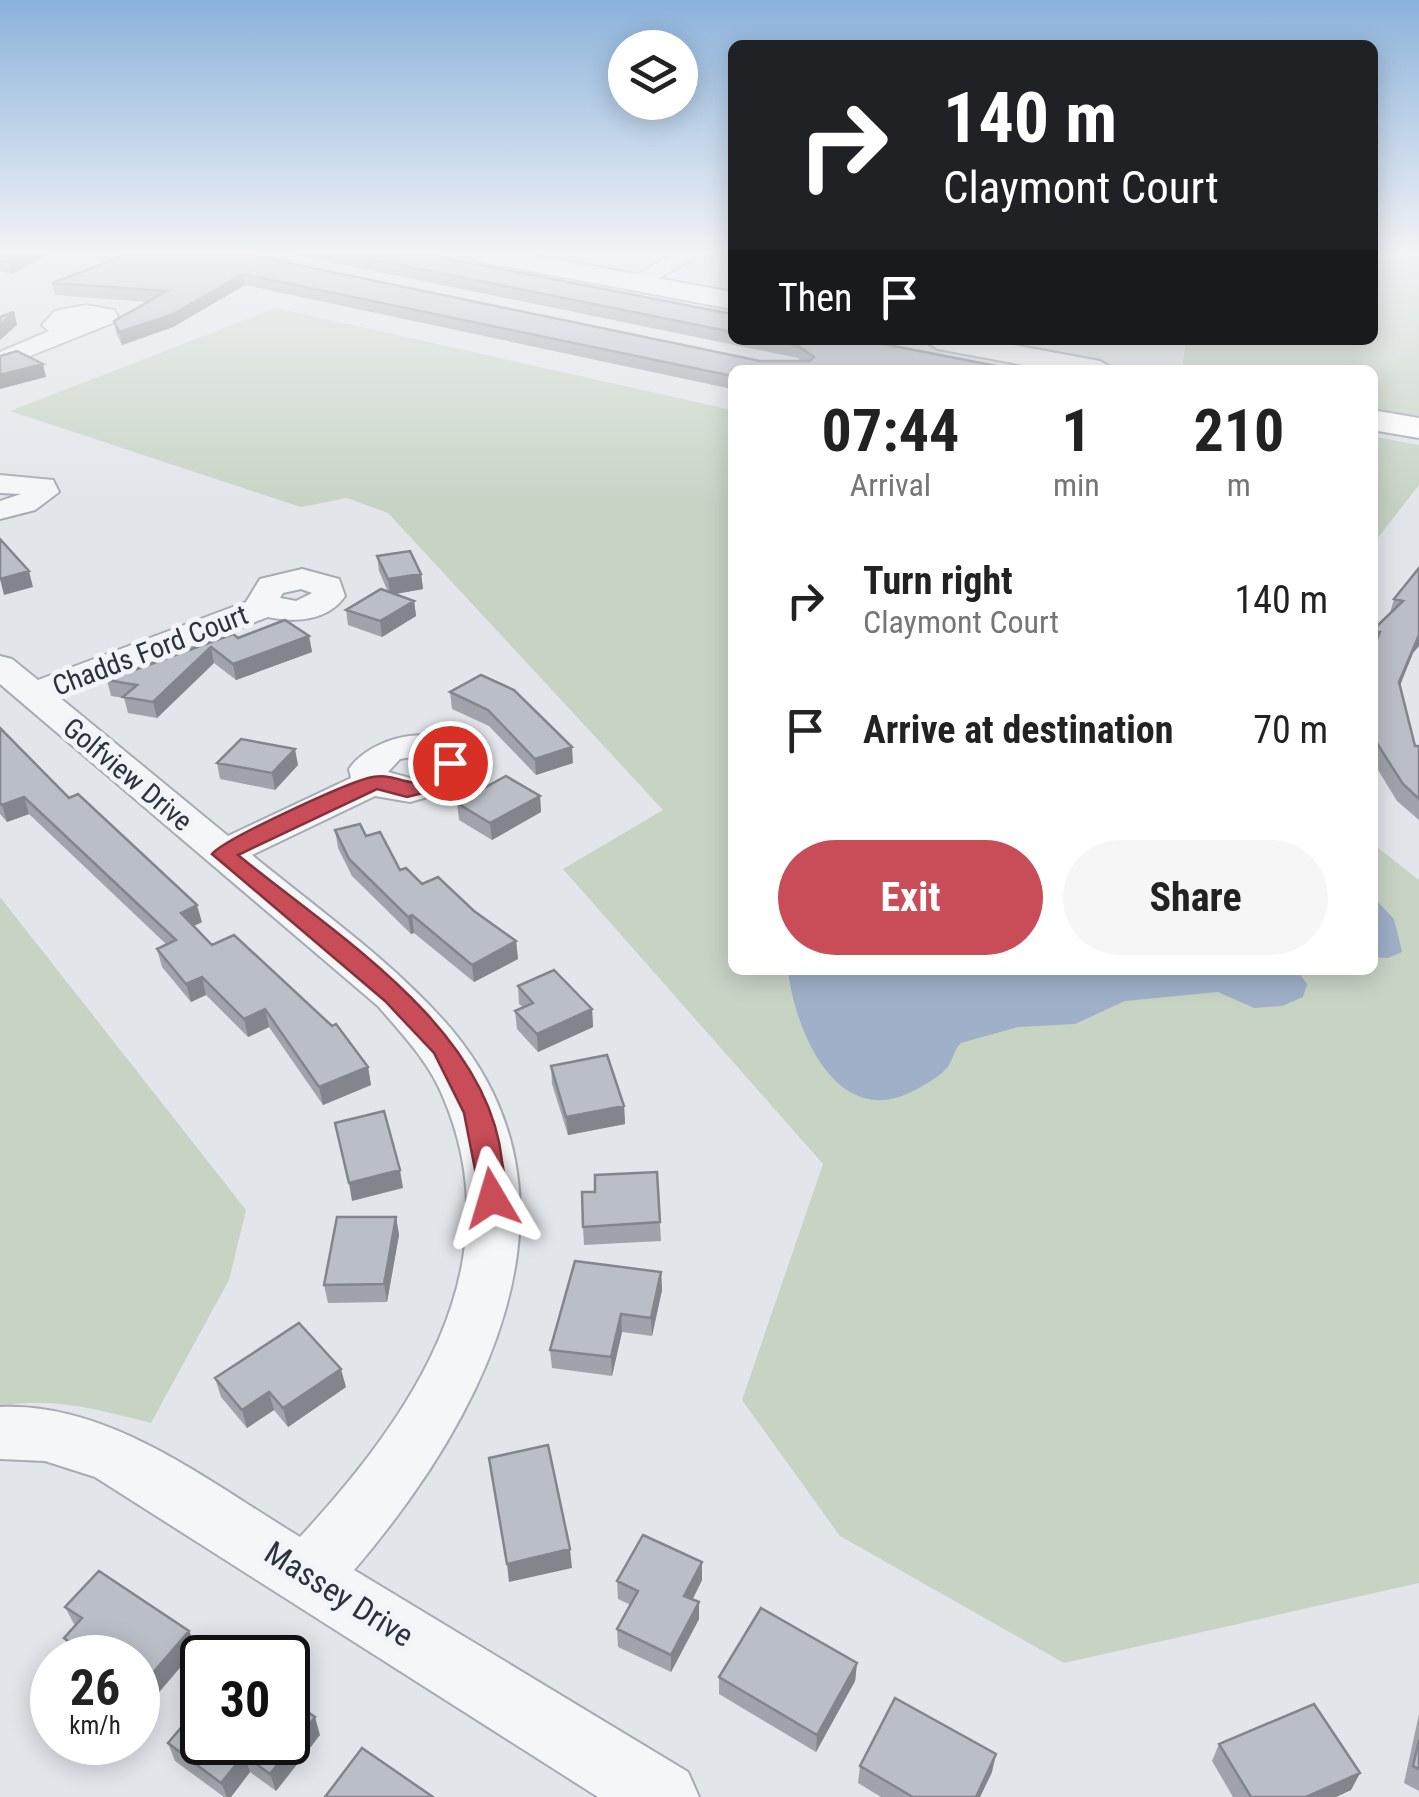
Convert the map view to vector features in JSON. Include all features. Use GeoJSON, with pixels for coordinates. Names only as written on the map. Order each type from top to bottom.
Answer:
{"type":"FeatureCollection","features":[{"type":"Feature","properties":{"kind":"main road"},"geometry":{"type":"LineString","coordinates":[[965,345],[1073,365]]}},
{"type":"Feature","properties":{"kind":"main road"},"geometry":{"type":"LineString","coordinates":[[1378,421],[1419,428]]}},
{"type":"Feature","properties":{"kind":"street"},"geometry":{"type":"LineString","coordinates":[[0,360],[56,337]]}},
{"type":"Feature","properties":{"kind":"street"},"geometry":{"type":"LineString","coordinates":[[0,484],[31,482],[43,486],[44,492],[25,504],[0,510]]}},
{"type":"Feature","properties":{"kind":"street","name":"Chadds Ford Court"},"geometry":{"type":"LineString","coordinates":[[17,680],[266,606]]}},
{"type":"Feature","properties":{"kind":"street","name":"Golfview Drive"},"geometry":{"type":"LineString","coordinates":[[17,680],[421,1021],[464,1080],[488,1153],[493,1247],[485,1286],[456,1367],[418,1440],[310,1574]]}},
{"type":"Feature","properties":{"kind":"street"},"geometry":{"type":"LineString","coordinates":[[222,854],[374,782]]}},
{"type":"Feature","properties":{"kind":"street","name":"Massey Drive"},"geometry":{"type":"LineString","coordinates":[[0,1433],[42,1433],[80,1442],[116,1458],[310,1574],[663,1797]]}},
{"type":"Feature","properties":{"kind":"green space"},"geometry":{"type":"Polygon","coordinates":[[[201,337],[405,337],[728,409],[728,975],[1378,975],[1378,848],[1419,880],[1419,1583],[1064,1663],[840,1536],[742,1400],[823,1164],[563,869],[663,810],[388,513],[347,498],[301,507],[10,411],[201,337]]]}},
{"type":"Feature","properties":{"kind":"green space"},"geometry":{"type":"Polygon","coordinates":[[[1378,337],[1419,337],[1419,417],[1378,409],[1378,365],[1183,365],[1185,345],[1378,345],[1378,337]]]}},
{"type":"Feature","properties":{"kind":"green space"},"geometry":{"type":"Polygon","coordinates":[[[1378,437],[1419,445],[1419,485],[1378,538],[1378,437]]]}},
{"type":"Feature","properties":{"kind":"green space"},"geometry":{"type":"Polygon","coordinates":[[[0,897],[246,1210],[229,1280],[151,1423],[57,1404],[0,1407],[0,897]]]}},
{"type":"Feature","properties":{"kind":"water"},"geometry":{"type":"Polygon","coordinates":[[[1378,902],[1394,919],[1402,952],[1378,957],[1378,902]]]}},
{"type":"Feature","properties":{"kind":"water"},"geometry":{"type":"Polygon","coordinates":[[[789,975],[1301,975],[1307,984],[1303,997],[1282,1006],[1254,1008],[1218,992],[1125,1001],[1075,1024],[1018,1027],[961,1043],[938,1076],[907,1094],[881,1100],[858,1096],[839,1084],[822,1065],[809,1043],[789,975]]]}},
{"type":"Feature","properties":{"kind":"building"},"geometry":{"type":"Polygon","coordinates":[[[544,337],[644,337],[760,361],[810,361],[814,357],[793,345],[889,345],[991,365],[728,365],[728,375],[544,337]]]}},
{"type":"Feature","properties":{"kind":"building"},"geometry":{"type":"Polygon","coordinates":[[[17,351],[43,364],[0,375],[0,356],[17,351]]]}},
{"type":"Feature","properties":{"kind":"building"},"geometry":{"type":"Polygon","coordinates":[[[0,539],[29,571],[0,579],[0,539]]]}},
{"type":"Feature","properties":{"kind":"building"},"geometry":{"type":"Polygon","coordinates":[[[410,551],[421,574],[388,579],[377,556],[410,551]]]}},
{"type":"Feature","properties":{"kind":"building"},"geometry":{"type":"Polygon","coordinates":[[[1419,568],[1419,635],[1399,682],[1415,746],[1419,746],[1419,799],[1403,784],[1378,745],[1378,625],[1403,601],[1394,599],[1419,568]]]}},
{"type":"Feature","properties":{"kind":"building"},"geometry":{"type":"Polygon","coordinates":[[[381,589],[414,601],[380,621],[346,610],[381,589]]]}},
{"type":"Feature","properties":{"kind":"building"},"geometry":{"type":"Polygon","coordinates":[[[285,620],[309,636],[233,664],[211,647],[153,702],[123,697],[137,685],[107,680],[233,634],[238,638],[285,620]]]}},
{"type":"Feature","properties":{"kind":"building"},"geometry":{"type":"Polygon","coordinates":[[[481,675],[514,690],[572,747],[535,759],[488,710],[450,692],[481,675]]]}},
{"type":"Feature","properties":{"kind":"building"},"geometry":{"type":"Polygon","coordinates":[[[0,728],[69,798],[78,794],[197,905],[181,913],[212,945],[234,935],[332,1026],[336,1024],[368,1067],[319,1087],[265,1009],[244,1019],[202,977],[186,984],[157,949],[176,940],[24,797],[0,803],[0,728]]]}},
{"type":"Feature","properties":{"kind":"building"},"geometry":{"type":"Polygon","coordinates":[[[241,739],[295,749],[272,773],[217,763],[241,739]]]}},
{"type":"Feature","properties":{"kind":"building"},"geometry":{"type":"Polygon","coordinates":[[[506,776],[540,796],[490,823],[457,803],[506,776]]]}},
{"type":"Feature","properties":{"kind":"building"},"geometry":{"type":"Polygon","coordinates":[[[360,824],[366,836],[380,832],[400,870],[406,868],[422,884],[438,877],[474,911],[516,941],[472,965],[412,915],[408,917],[349,859],[335,830],[360,824]]]}},
{"type":"Feature","properties":{"kind":"building"},"geometry":{"type":"Polygon","coordinates":[[[554,970],[592,1009],[537,1034],[515,1011],[533,1003],[518,986],[554,970]]]}},
{"type":"Feature","properties":{"kind":"building"},"geometry":{"type":"Polygon","coordinates":[[[607,1055],[624,1106],[566,1117],[551,1066],[607,1055]]]}},
{"type":"Feature","properties":{"kind":"building"},"geometry":{"type":"Polygon","coordinates":[[[384,1111],[400,1170],[349,1183],[335,1123],[384,1111]]]}},
{"type":"Feature","properties":{"kind":"building"},"geometry":{"type":"Polygon","coordinates":[[[657,1172],[660,1222],[583,1227],[582,1192],[595,1192],[595,1175],[657,1172]]]}},
{"type":"Feature","properties":{"kind":"building"},"geometry":{"type":"Polygon","coordinates":[[[337,1217],[396,1217],[384,1284],[324,1285],[337,1217]]]}},
{"type":"Feature","properties":{"kind":"building"},"geometry":{"type":"Polygon","coordinates":[[[575,1261],[661,1272],[651,1318],[621,1314],[611,1357],[550,1350],[575,1261]]]}},
{"type":"Feature","properties":{"kind":"building"},"geometry":{"type":"Polygon","coordinates":[[[299,1323],[341,1369],[283,1408],[269,1392],[242,1410],[215,1378],[299,1323]]]}},
{"type":"Feature","properties":{"kind":"building"},"geometry":{"type":"Polygon","coordinates":[[[548,1445],[570,1549],[507,1564],[489,1458],[548,1445]]]}},
{"type":"Feature","properties":{"kind":"building"},"geometry":{"type":"Polygon","coordinates":[[[643,1535],[702,1562],[684,1596],[699,1602],[671,1655],[617,1629],[638,1591],[617,1581],[643,1535]]]}},
{"type":"Feature","properties":{"kind":"building"},"geometry":{"type":"Polygon","coordinates":[[[99,1571],[189,1631],[180,1635],[180,1641],[160,1665],[160,1635],[67,1635],[82,1618],[65,1607],[99,1571]]]}},
{"type":"Feature","properties":{"kind":"building"},"geometry":{"type":"Polygon","coordinates":[[[761,1608],[857,1663],[817,1735],[719,1677],[761,1608]]]}},
{"type":"Feature","properties":{"kind":"building"},"geometry":{"type":"Polygon","coordinates":[[[895,1698],[996,1754],[976,1797],[913,1797],[860,1766],[895,1698]]]}},
{"type":"Feature","properties":{"kind":"building"},"geometry":{"type":"Polygon","coordinates":[[[1314,1704],[1360,1773],[1306,1797],[1251,1797],[1219,1744],[1314,1704]]]}},
{"type":"Feature","properties":{"kind":"building"},"geometry":{"type":"Polygon","coordinates":[[[180,1729],[180,1752],[168,1743],[180,1729]]]}},
{"type":"Feature","properties":{"kind":"building"},"geometry":{"type":"Polygon","coordinates":[[[1419,1740],[1419,1769],[1413,1766],[1419,1740]]]}},
{"type":"Feature","properties":{"kind":"building"},"geometry":{"type":"Polygon","coordinates":[[[362,1748],[433,1797],[325,1797],[362,1748]]]}},
{"type":"Feature","properties":{"kind":"building"},"geometry":{"type":"Polygon","coordinates":[[[197,1765],[236,1765],[221,1783],[197,1765]]]}},
{"type":"Feature","properties":{"kind":"building"},"geometry":{"type":"Polygon","coordinates":[[[258,1765],[277,1765],[270,1774],[258,1765]]]}},
{"type":"Feature","properties":{"kind":"route"},"geometry":{"type":"LineString","coordinates":[[450,763],[449,771],[432,784],[394,790],[374,782],[222,854],[394,995],[444,1048],[464,1080],[477,1113],[488,1153],[492,1198]]}}]}
